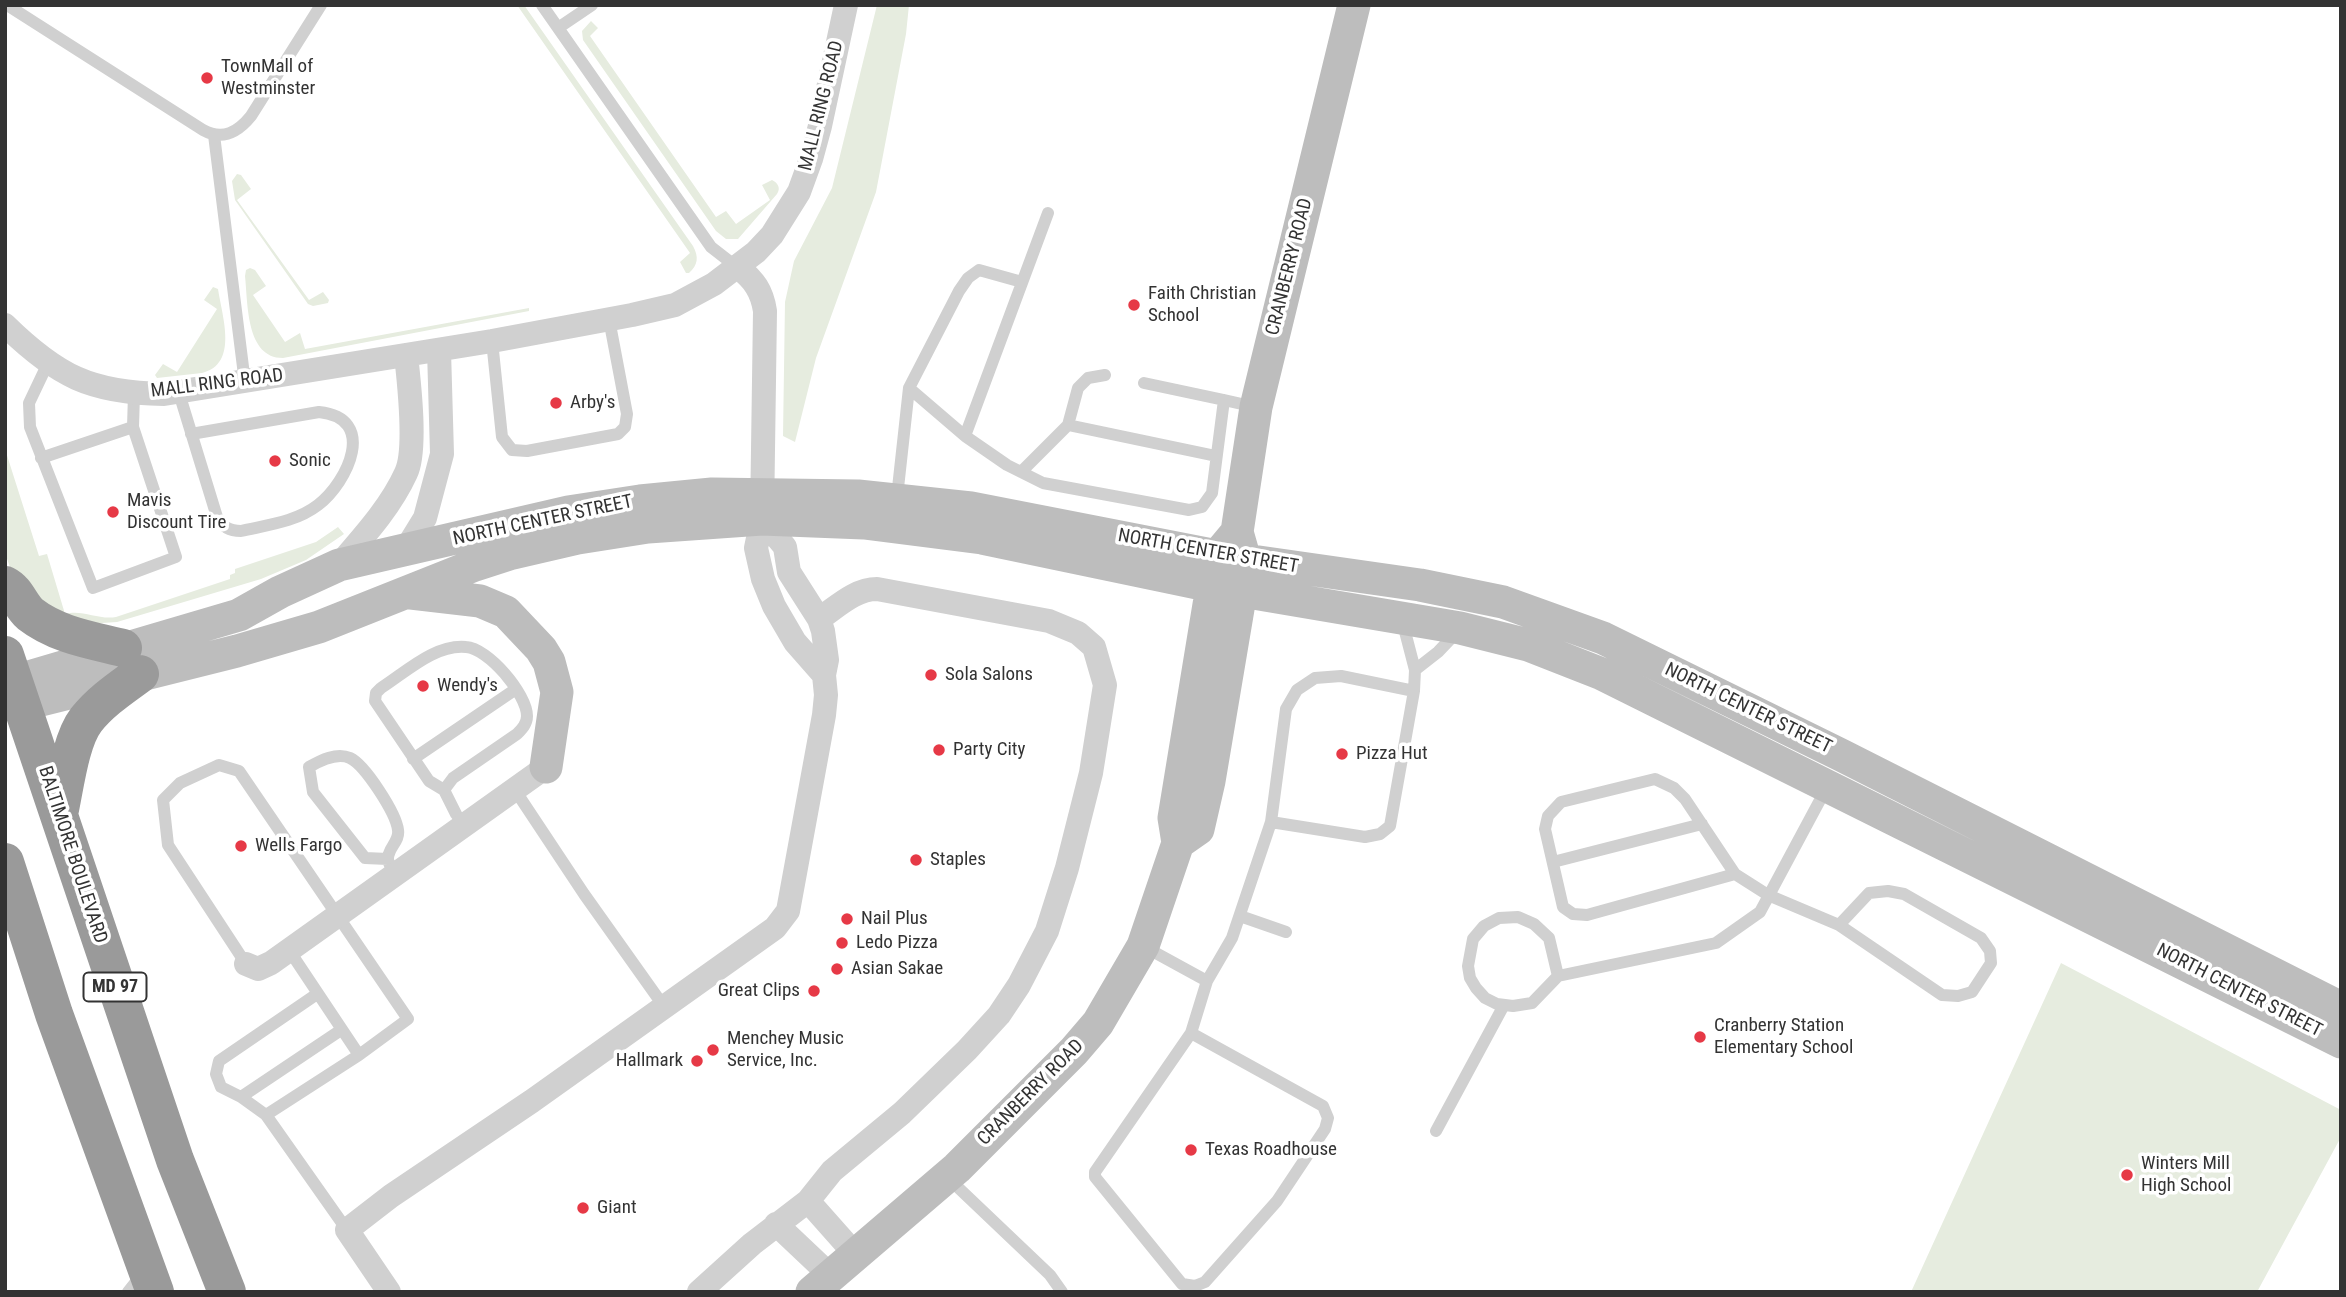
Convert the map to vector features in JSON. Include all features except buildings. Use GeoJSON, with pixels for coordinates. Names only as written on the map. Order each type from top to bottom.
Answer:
{"type":"FeatureCollection","features":[{"type":"Feature","properties":{"kind":"highway"},"geometry":{"type":"LineString","coordinates":[[5,584],[28,612],[52,629],[132,661],[109,697],[86,721],[73,749],[59,814]]}},
{"type":"Feature","properties":{"kind":"highway","name":"BALTIMORE BOULEVARD"},"geometry":{"type":"LineString","coordinates":[[5,655],[9,695],[59,814],[175,1160],[227,1292]]}},
{"type":"Feature","properties":{"kind":"highway"},"geometry":{"type":"LineString","coordinates":[[5,862],[12,906],[54,1014],[143,1285]]}},
{"type":"Feature","properties":{"kind":"street","name":"MALL RING ROAD"},"geometry":{"type":"LineString","coordinates":[[5,325],[48,363],[87,383],[134,394],[179,393],[492,341],[675,305],[739,268],[772,234],[799,192],[820,126],[846,5]]}},
{"type":"Feature","properties":{"kind":"street","name":"CRANBERRY ROAD"},"geometry":{"type":"LineString","coordinates":[[821,1284],[947,1176],[1014,1112],[1098,1023],[1143,946],[1178,843],[1198,829],[1209,781],[1231,565],[1256,407],[1354,5]]}},
{"type":"Feature","properties":{"kind":"street"},"geometry":{"type":"LineString","coordinates":[[739,268],[758,286],[765,311],[762,507],[756,548],[763,579],[774,606],[794,642],[824,675]]}},
{"type":"Feature","properties":{"kind":"street"},"geometry":{"type":"LineString","coordinates":[[319,627],[406,549],[425,517],[442,454],[439,350]]}},
{"type":"Feature","properties":{"kind":"street"},"geometry":{"type":"LineString","coordinates":[[339,565],[377,520],[407,471],[411,429],[406,355]]}},
{"type":"Feature","properties":{"kind":"street","name":"NORTH CENTER STREET"},"geometry":{"type":"LineString","coordinates":[[9,695],[41,700],[239,615],[280,592],[339,565],[604,506],[712,494],[762,507],[864,523],[1420,585],[1503,602],[1603,638],[1835,770],[2341,1042]]}},
{"type":"Feature","properties":{"kind":"street","name":"NORTH CENTER STREET"},"geometry":{"type":"LineString","coordinates":[[132,661],[237,651],[319,627],[509,554],[578,538],[762,507],[896,500],[971,508],[1231,565],[1402,620],[1460,628],[1528,645],[1835,770],[2341,1008]]}},
{"type":"Feature","properties":{"kind":"street"},"geometry":{"type":"LineString","coordinates":[[389,1292],[347,1230],[391,1196],[665,1008],[775,928],[788,911],[824,715],[824,675],[827,660],[819,620],[789,572],[785,547],[762,507]]}},
{"type":"Feature","properties":{"kind":"street"},"geometry":{"type":"LineString","coordinates":[[699,1292],[776,1224],[808,1200],[832,1171],[902,1113],[967,1051],[999,1015],[1019,985],[1047,931],[1067,868],[1091,773],[1105,685],[1094,648],[1078,633],[1049,621],[866,589],[819,620]]}},
{"type":"Feature","properties":{"kind":"street"},"geometry":{"type":"LineString","coordinates":[[246,964],[258,969],[289,950],[336,916],[391,867],[465,825],[547,768],[557,692],[549,662],[541,649],[506,611],[480,601],[405,592]]}},
{"type":"Feature","properties":{"kind":"street"},"geometry":{"type":"LineString","coordinates":[[808,1200],[855,1254]]}},
{"type":"Feature","properties":{"kind":"street"},"geometry":{"type":"LineString","coordinates":[[776,1224],[821,1284]]}},
{"type":"Feature","properties":{"kind":"lane"},"geometry":{"type":"LineString","coordinates":[[7,5],[214,135],[231,134],[242,127],[321,5]]}},
{"type":"Feature","properties":{"kind":"lane"},"geometry":{"type":"LineString","coordinates":[[542,5],[711,247],[739,268]]}},
{"type":"Feature","properties":{"kind":"lane"},"geometry":{"type":"LineString","coordinates":[[558,28],[592,5]]}},
{"type":"Feature","properties":{"kind":"lane"},"geometry":{"type":"LineString","coordinates":[[214,135],[245,383]]}},
{"type":"Feature","properties":{"kind":"lane"},"geometry":{"type":"LineString","coordinates":[[965,436],[1048,213]]}},
{"type":"Feature","properties":{"kind":"lane"},"geometry":{"type":"LineString","coordinates":[[896,500],[909,388],[959,291],[968,278],[979,270],[1022,282]]}},
{"type":"Feature","properties":{"kind":"lane"},"geometry":{"type":"LineString","coordinates":[[492,341],[502,437],[512,450],[527,451],[618,434],[625,428],[627,414],[609,319]]}},
{"type":"Feature","properties":{"kind":"lane"},"geometry":{"type":"LineString","coordinates":[[48,363],[29,403],[30,428],[93,588],[176,557],[133,427],[134,394]]}},
{"type":"Feature","properties":{"kind":"lane"},"geometry":{"type":"LineString","coordinates":[[1021,472],[1068,425],[1077,388],[1087,378],[1105,375]]}},
{"type":"Feature","properties":{"kind":"lane"},"geometry":{"type":"LineString","coordinates":[[1144,383],[1256,407]]}},
{"type":"Feature","properties":{"kind":"lane"},"geometry":{"type":"LineString","coordinates":[[909,388],[965,436],[1007,466],[1043,483],[1189,510],[1202,507],[1212,494],[1224,400]]}},
{"type":"Feature","properties":{"kind":"lane"},"geometry":{"type":"LineString","coordinates":[[179,393],[191,434],[218,517],[226,528],[241,531],[297,519],[318,505],[346,471],[353,444],[351,431],[345,420],[334,413],[319,412],[191,434]]}},
{"type":"Feature","properties":{"kind":"lane"},"geometry":{"type":"LineString","coordinates":[[1068,425],[1216,456]]}},
{"type":"Feature","properties":{"kind":"lane"},"geometry":{"type":"LineString","coordinates":[[41,458],[133,427]]}},
{"type":"Feature","properties":{"kind":"lane"},"geometry":{"type":"LineString","coordinates":[[1271,822],[1365,837],[1380,834],[1390,825],[1414,691],[1415,670],[1402,620]]}},
{"type":"Feature","properties":{"kind":"lane"},"geometry":{"type":"LineString","coordinates":[[1415,670],[1438,652],[1460,628]]}},
{"type":"Feature","properties":{"kind":"lane"},"geometry":{"type":"LineString","coordinates":[[444,790],[453,778],[524,727],[527,716],[525,705],[516,689],[495,662],[483,652],[469,646],[440,651],[381,688],[376,693],[375,701],[429,781],[444,790],[465,825]]}},
{"type":"Feature","properties":{"kind":"lane"},"geometry":{"type":"LineString","coordinates":[[1191,1033],[1323,1106],[1328,1118],[1325,1129],[1277,1200],[1205,1282],[1195,1286],[1182,1284],[1095,1177],[1095,1172],[1191,1033],[1208,981],[1233,938],[1271,822],[1286,709],[1297,690],[1315,678],[1341,676],[1414,691]]}},
{"type":"Feature","properties":{"kind":"lane"},"geometry":{"type":"LineString","coordinates":[[413,759],[516,689]]}},
{"type":"Feature","properties":{"kind":"lane"},"geometry":{"type":"LineString","coordinates":[[347,757],[358,763],[390,808],[399,831],[391,849],[391,867],[365,858],[313,792],[309,767],[323,758],[347,757]]}},
{"type":"Feature","properties":{"kind":"lane"},"geometry":{"type":"LineString","coordinates":[[246,964],[169,845],[163,800],[180,783],[219,765],[239,771],[408,1019],[359,1055],[266,1115]]}},
{"type":"Feature","properties":{"kind":"lane"},"geometry":{"type":"LineString","coordinates":[[1558,976],[1549,938],[1534,924],[1518,917],[1499,918],[1484,926],[1473,939],[1468,966],[1470,978],[1485,998],[1513,1006],[1532,1003],[1558,976],[1716,943],[1760,912],[1835,770]]}},
{"type":"Feature","properties":{"kind":"lane"},"geometry":{"type":"LineString","coordinates":[[1735,874],[1587,915],[1573,914],[1563,907],[1545,829],[1548,816],[1561,802],[1655,779],[1674,788],[1685,799],[1735,874],[1768,895],[1839,925],[1942,995],[1958,996],[1972,992],[1991,963],[1990,951],[1981,938],[1904,894],[1888,891],[1870,893],[1839,925]]}},
{"type":"Feature","properties":{"kind":"lane"},"geometry":{"type":"LineString","coordinates":[[514,790],[665,1008]]}},
{"type":"Feature","properties":{"kind":"lane"},"geometry":{"type":"LineString","coordinates":[[1552,862],[1702,824]]}},
{"type":"Feature","properties":{"kind":"lane"},"geometry":{"type":"LineString","coordinates":[[1240,916],[1286,932]]}},
{"type":"Feature","properties":{"kind":"lane"},"geometry":{"type":"LineString","coordinates":[[1143,946],[1208,981]]}},
{"type":"Feature","properties":{"kind":"lane"},"geometry":{"type":"LineString","coordinates":[[289,950],[359,1055]]}},
{"type":"Feature","properties":{"kind":"lane"},"geometry":{"type":"LineString","coordinates":[[317,994],[292,1019],[265,1029],[219,1061],[216,1073],[221,1087],[242,1097],[266,1115],[347,1230]]}},
{"type":"Feature","properties":{"kind":"lane"},"geometry":{"type":"LineString","coordinates":[[1436,1131],[1504,1005]]}},
{"type":"Feature","properties":{"kind":"lane"},"geometry":{"type":"LineString","coordinates":[[265,1029],[272,1041]]}},
{"type":"Feature","properties":{"kind":"lane"},"geometry":{"type":"LineString","coordinates":[[242,1097],[261,1076],[284,1060],[312,1049],[341,1030]]}},
{"type":"Feature","properties":{"kind":"lane"},"geometry":{"type":"LineString","coordinates":[[304,1038],[312,1049]]}},
{"type":"Feature","properties":{"kind":"lane"},"geometry":{"type":"LineString","coordinates":[[241,1045],[249,1057]]}},
{"type":"Feature","properties":{"kind":"lane"},"geometry":{"type":"LineString","coordinates":[[947,1176],[1050,1275],[1062,1292]]}},
{"type":"Feature","properties":{"kind":"shaded area"},"geometry":{"type":"Polygon","coordinates":[[[517,5],[524,5],[693,246],[697,261],[689,273],[686,273],[680,262],[690,253],[517,5]]]}},
{"type":"Feature","properties":{"kind":"shaded area"},"geometry":{"type":"Polygon","coordinates":[[[877,5],[909,5],[906,34],[876,192],[816,358],[795,442],[783,436],[785,302],[794,261],[832,188],[877,5]]]}},
{"type":"Feature","properties":{"kind":"shaded area"},"geometry":{"type":"Polygon","coordinates":[[[591,21],[598,28],[590,36],[716,217],[726,211],[736,224],[770,200],[762,185],[772,180],[777,184],[777,194],[738,239],[726,239],[716,231],[583,40],[582,31],[591,21]]]}},
{"type":"Feature","properties":{"kind":"shaded area"},"geometry":{"type":"Polygon","coordinates":[[[237,174],[241,175],[251,189],[237,200],[309,300],[323,292],[329,300],[328,303],[313,306],[308,304],[235,200],[232,181],[237,174]]]}},
{"type":"Feature","properties":{"kind":"shaded area"},"geometry":{"type":"Polygon","coordinates":[[[246,270],[255,270],[266,286],[253,295],[285,342],[300,333],[305,349],[529,308],[529,311],[283,358],[271,356],[262,349],[251,328],[245,276],[246,270]]]}},
{"type":"Feature","properties":{"kind":"shaded area"},"geometry":{"type":"Polygon","coordinates":[[[213,287],[218,289],[224,325],[224,350],[221,360],[202,373],[157,378],[155,375],[163,364],[177,372],[217,309],[204,300],[213,287]]]}},
{"type":"Feature","properties":{"kind":"shaded area"},"geometry":{"type":"Polygon","coordinates":[[[5,449],[39,556],[47,554],[65,614],[116,617],[230,579],[235,569],[316,542],[338,527],[344,534],[306,560],[261,579],[117,622],[87,624],[57,614],[12,573],[5,553],[5,449]]]}},
{"type":"Feature","properties":{"kind":"shaded area","name":"Winters Mill High School"},"geometry":{"type":"Polygon","coordinates":[[[2061,963],[2341,1110],[2341,1137],[2257,1292],[1911,1292],[2061,963]]]}},
{"type":"Feature","properties":{"kind":"place","name":"TownMall of Westminster"},"geometry":{"type":"Point","coordinates":[207,78]}},
{"type":"Feature","properties":{"kind":"place","name":"Faith Christian School"},"geometry":{"type":"Point","coordinates":[1134,305]}},
{"type":"Feature","properties":{"kind":"place","name":"Arby's"},"geometry":{"type":"Point","coordinates":[556,403]}},
{"type":"Feature","properties":{"kind":"place","name":"Sonic"},"geometry":{"type":"Point","coordinates":[275,461]}},
{"type":"Feature","properties":{"kind":"place","name":"Mavis Discount Tire"},"geometry":{"type":"Point","coordinates":[113,512]}},
{"type":"Feature","properties":{"kind":"place","name":"Sola Salons"},"geometry":{"type":"Point","coordinates":[931,675]}},
{"type":"Feature","properties":{"kind":"place","name":"Wendy's"},"geometry":{"type":"Point","coordinates":[423,686]}},
{"type":"Feature","properties":{"kind":"place","name":"Party City"},"geometry":{"type":"Point","coordinates":[939,750]}},
{"type":"Feature","properties":{"kind":"place","name":"Pizza Hut"},"geometry":{"type":"Point","coordinates":[1342,754]}},
{"type":"Feature","properties":{"kind":"place","name":"Wells Fargo"},"geometry":{"type":"Point","coordinates":[241,846]}},
{"type":"Feature","properties":{"kind":"place","name":"Staples"},"geometry":{"type":"Point","coordinates":[916,860]}},
{"type":"Feature","properties":{"kind":"place","name":"Nail Plus"},"geometry":{"type":"Point","coordinates":[847,919]}},
{"type":"Feature","properties":{"kind":"place","name":"Ledo Pizza"},"geometry":{"type":"Point","coordinates":[842,943]}},
{"type":"Feature","properties":{"kind":"place","name":"Asian Sakae"},"geometry":{"type":"Point","coordinates":[837,969]}},
{"type":"Feature","properties":{"kind":"place","name":"Great Clips"},"geometry":{"type":"Point","coordinates":[814,991]}},
{"type":"Feature","properties":{"kind":"place","name":"Cranberry Station Elementary School"},"geometry":{"type":"Point","coordinates":[1700,1037]}},
{"type":"Feature","properties":{"kind":"place","name":"Menchey Music Service, Inc."},"geometry":{"type":"Point","coordinates":[713,1050]}},
{"type":"Feature","properties":{"kind":"place","name":"Hallmark"},"geometry":{"type":"Point","coordinates":[697,1061]}},
{"type":"Feature","properties":{"kind":"place","name":"Texas Roadhouse"},"geometry":{"type":"Point","coordinates":[1191,1150]}},
{"type":"Feature","properties":{"kind":"place","name":"Winters Mill High School"},"geometry":{"type":"Point","coordinates":[2127,1175]}},
{"type":"Feature","properties":{"kind":"place","name":"Giant"},"geometry":{"type":"Point","coordinates":[583,1208]}}]}
